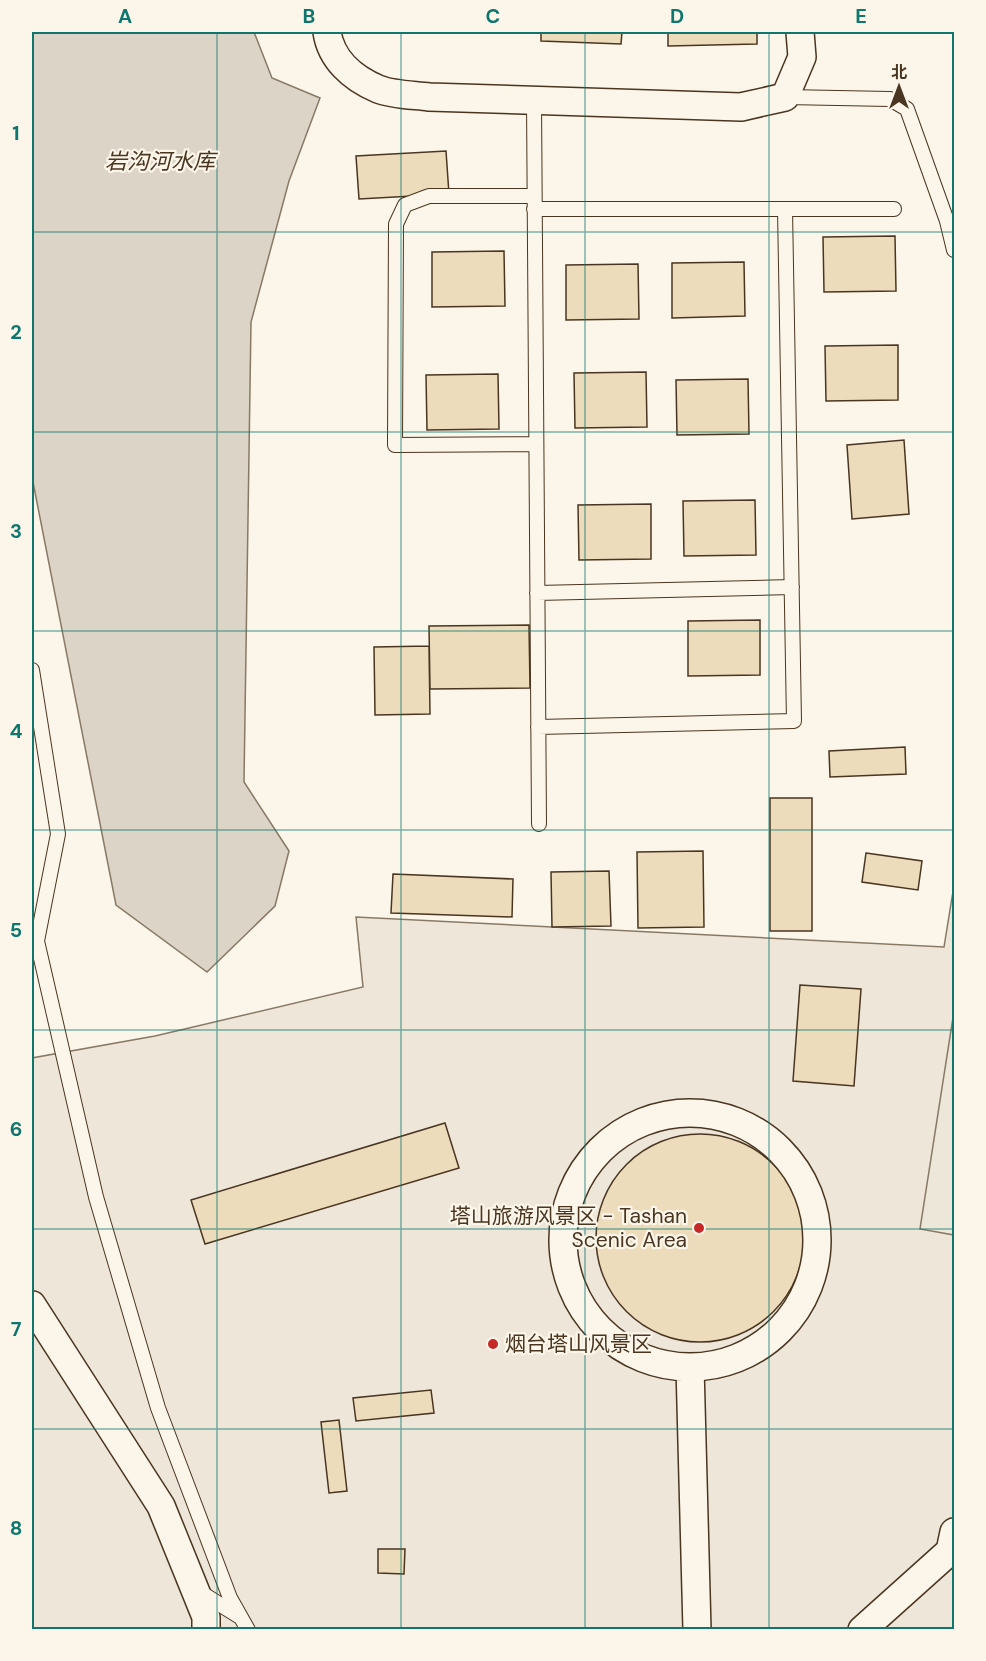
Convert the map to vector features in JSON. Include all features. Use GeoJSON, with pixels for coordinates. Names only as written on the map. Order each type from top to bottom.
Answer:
{"type":"FeatureCollection","features":[{"type":"Feature","properties":{"kind":"street"},"geometry":{"type":"LineString","coordinates":[[327,32],[330,48],[347,70],[378,89],[429,97],[741,107],[785,96],[802,57],[800,32]]}},
{"type":"Feature","properties":{"kind":"street"},"geometry":{"type":"LineString","coordinates":[[682,1114],[707,1114],[751,1126],[770,1138],[783,1151],[797,1175],[813,1215],[817,1240],[816,1258],[803,1305],[781,1332],[764,1346],[740,1358],[690,1367],[636,1355],[600,1330],[577,1302],[570,1281],[563,1240],[563,1216],[581,1169],[600,1151],[639,1126],[682,1114]]}},
{"type":"Feature","properties":{"kind":"street"},"geometry":{"type":"LineString","coordinates":[[32,1305],[160,1506],[206,1617],[206,1629]]}},
{"type":"Feature","properties":{"kind":"street"},"geometry":{"type":"LineString","coordinates":[[690,1367],[697,1629]]}},
{"type":"Feature","properties":{"kind":"street"},"geometry":{"type":"LineString","coordinates":[[862,1629],[951,1551],[954,1532]]}},
{"type":"Feature","properties":{"kind":"lane"},"geometry":{"type":"LineString","coordinates":[[785,96],[890,99],[907,109],[954,250]]}},
{"type":"Feature","properties":{"kind":"lane"},"geometry":{"type":"LineString","coordinates":[[534,100],[539,824]]}},
{"type":"Feature","properties":{"kind":"lane"},"geometry":{"type":"LineString","coordinates":[[536,444],[395,445],[396,224],[405,205],[429,196],[534,202],[785,209],[894,209]]}},
{"type":"Feature","properties":{"kind":"lane"},"geometry":{"type":"LineString","coordinates":[[538,726],[794,721],[785,209]]}},
{"type":"Feature","properties":{"kind":"lane"},"geometry":{"type":"LineString","coordinates":[[537,592],[792,587]]}},
{"type":"Feature","properties":{"kind":"lane"},"geometry":{"type":"LineString","coordinates":[[32,670],[58,834],[37,941],[96,1197],[158,1408],[230,1598],[245,1624]]}},
{"type":"Feature","properties":{"kind":"lane"},"geometry":{"type":"LineString","coordinates":[[194,1589],[245,1624]]}},
{"type":"Feature","properties":{"kind":"shaded area","name":"烟台塔山风景区"},"geometry":{"type":"Polygon","coordinates":[[[954,885],[954,1629],[32,1630],[32,1058],[155,1036],[363,987],[356,917],[944,947],[954,885]]]}},
{"type":"Feature","properties":{"kind":"shaded area"},"geometry":{"type":"Polygon","coordinates":[[[954,1011],[954,1235],[920,1229],[954,1011]]]}},
{"type":"Feature","properties":{"kind":"water","name":"岩沟河水库"},"geometry":{"type":"Polygon","coordinates":[[[32,32],[254,32],[272,78],[320,98],[289,181],[251,322],[244,782],[289,851],[275,906],[207,972],[116,905],[32,477],[32,32]]]}},
{"type":"Feature","properties":{"kind":"building"},"geometry":{"type":"Polygon","coordinates":[[[541,32],[622,32],[621,44],[541,41],[541,32]]]}},
{"type":"Feature","properties":{"kind":"building"},"geometry":{"type":"Polygon","coordinates":[[[668,32],[757,32],[757,44],[668,46],[668,32]]]}},
{"type":"Feature","properties":{"kind":"building"},"geometry":{"type":"Polygon","coordinates":[[[446,151],[449,194],[359,199],[356,156],[446,151]]]}},
{"type":"Feature","properties":{"kind":"building"},"geometry":{"type":"Polygon","coordinates":[[[895,236],[896,291],[824,292],[823,237],[895,236]]]}},
{"type":"Feature","properties":{"kind":"building"},"geometry":{"type":"Polygon","coordinates":[[[504,251],[505,306],[432,307],[432,252],[504,251]]]}},
{"type":"Feature","properties":{"kind":"building"},"geometry":{"type":"Polygon","coordinates":[[[744,262],[745,316],[672,318],[672,263],[744,262]]]}},
{"type":"Feature","properties":{"kind":"building"},"geometry":{"type":"Polygon","coordinates":[[[638,264],[639,319],[566,320],[566,265],[638,264]]]}},
{"type":"Feature","properties":{"kind":"building"},"geometry":{"type":"Polygon","coordinates":[[[898,345],[898,400],[826,401],[825,346],[898,345]]]}},
{"type":"Feature","properties":{"kind":"building"},"geometry":{"type":"Polygon","coordinates":[[[646,372],[647,427],[575,428],[574,373],[646,372]]]}},
{"type":"Feature","properties":{"kind":"building"},"geometry":{"type":"Polygon","coordinates":[[[498,374],[499,429],[427,430],[426,375],[498,374]]]}},
{"type":"Feature","properties":{"kind":"building"},"geometry":{"type":"Polygon","coordinates":[[[748,379],[749,434],[677,435],[676,380],[748,379]]]}},
{"type":"Feature","properties":{"kind":"building"},"geometry":{"type":"Polygon","coordinates":[[[904,440],[909,514],[852,519],[847,445],[904,440]]]}},
{"type":"Feature","properties":{"kind":"building"},"geometry":{"type":"Polygon","coordinates":[[[755,500],[756,555],[684,556],[683,501],[755,500]]]}},
{"type":"Feature","properties":{"kind":"building"},"geometry":{"type":"Polygon","coordinates":[[[651,504],[651,559],[579,560],[578,505],[651,504]]]}},
{"type":"Feature","properties":{"kind":"building"},"geometry":{"type":"Polygon","coordinates":[[[760,620],[760,675],[688,676],[688,621],[760,620]]]}},
{"type":"Feature","properties":{"kind":"building"},"geometry":{"type":"Polygon","coordinates":[[[529,625],[530,688],[430,689],[429,626],[529,625]]]}},
{"type":"Feature","properties":{"kind":"building"},"geometry":{"type":"Polygon","coordinates":[[[429,646],[430,714],[375,715],[374,647],[429,646]]]}},
{"type":"Feature","properties":{"kind":"building"},"geometry":{"type":"Polygon","coordinates":[[[905,747],[906,774],[830,777],[829,751],[905,747]]]}},
{"type":"Feature","properties":{"kind":"building"},"geometry":{"type":"Polygon","coordinates":[[[770,798],[812,798],[812,931],[770,931],[770,798]]]}},
{"type":"Feature","properties":{"kind":"building"},"geometry":{"type":"Polygon","coordinates":[[[703,851],[704,927],[638,928],[637,852],[703,851]]]}},
{"type":"Feature","properties":{"kind":"building"},"geometry":{"type":"Polygon","coordinates":[[[866,853],[922,861],[918,890],[862,882],[866,853]]]}},
{"type":"Feature","properties":{"kind":"building"},"geometry":{"type":"Polygon","coordinates":[[[609,871],[611,926],[552,927],[551,872],[609,871]]]}},
{"type":"Feature","properties":{"kind":"building"},"geometry":{"type":"Polygon","coordinates":[[[393,874],[513,879],[512,917],[391,913],[393,874]]]}},
{"type":"Feature","properties":{"kind":"building"},"geometry":{"type":"Polygon","coordinates":[[[800,985],[861,989],[854,1086],[793,1081],[800,985]]]}},
{"type":"Feature","properties":{"kind":"building"},"geometry":{"type":"Polygon","coordinates":[[[445,1123],[459,1168],[205,1244],[191,1200],[445,1123]]]}},
{"type":"Feature","properties":{"kind":"building","name":"塔山旅游风景区 - Tashan Scenic Area"},"geometry":{"type":"Polygon","coordinates":[[[690,1134],[710,1134],[730,1138],[749,1146],[774,1164],[787,1180],[796,1198],[804,1228],[800,1268],[796,1278],[787,1296],[774,1312],[758,1325],[730,1338],[710,1342],[690,1342],[670,1338],[651,1330],[626,1312],[613,1296],[600,1268],[596,1248],[596,1228],[600,1208],[608,1189],[626,1164],[642,1151],[670,1138],[690,1134]]]}},
{"type":"Feature","properties":{"kind":"building"},"geometry":{"type":"Polygon","coordinates":[[[431,1390],[434,1413],[356,1421],[353,1398],[431,1390]]]}},
{"type":"Feature","properties":{"kind":"building"},"geometry":{"type":"Polygon","coordinates":[[[339,1420],[347,1491],[329,1493],[321,1422],[339,1420]]]}},
{"type":"Feature","properties":{"kind":"building"},"geometry":{"type":"Polygon","coordinates":[[[378,1549],[405,1549],[404,1574],[378,1573],[378,1549]]]}},
{"type":"Feature","properties":{"kind":"place","name":"塔山旅游风景区 - Tashan Scenic Area"},"geometry":{"type":"Point","coordinates":[699,1228]}},
{"type":"Feature","properties":{"kind":"place","name":"烟台塔山风景区"},"geometry":{"type":"Point","coordinates":[493,1344]}}]}
